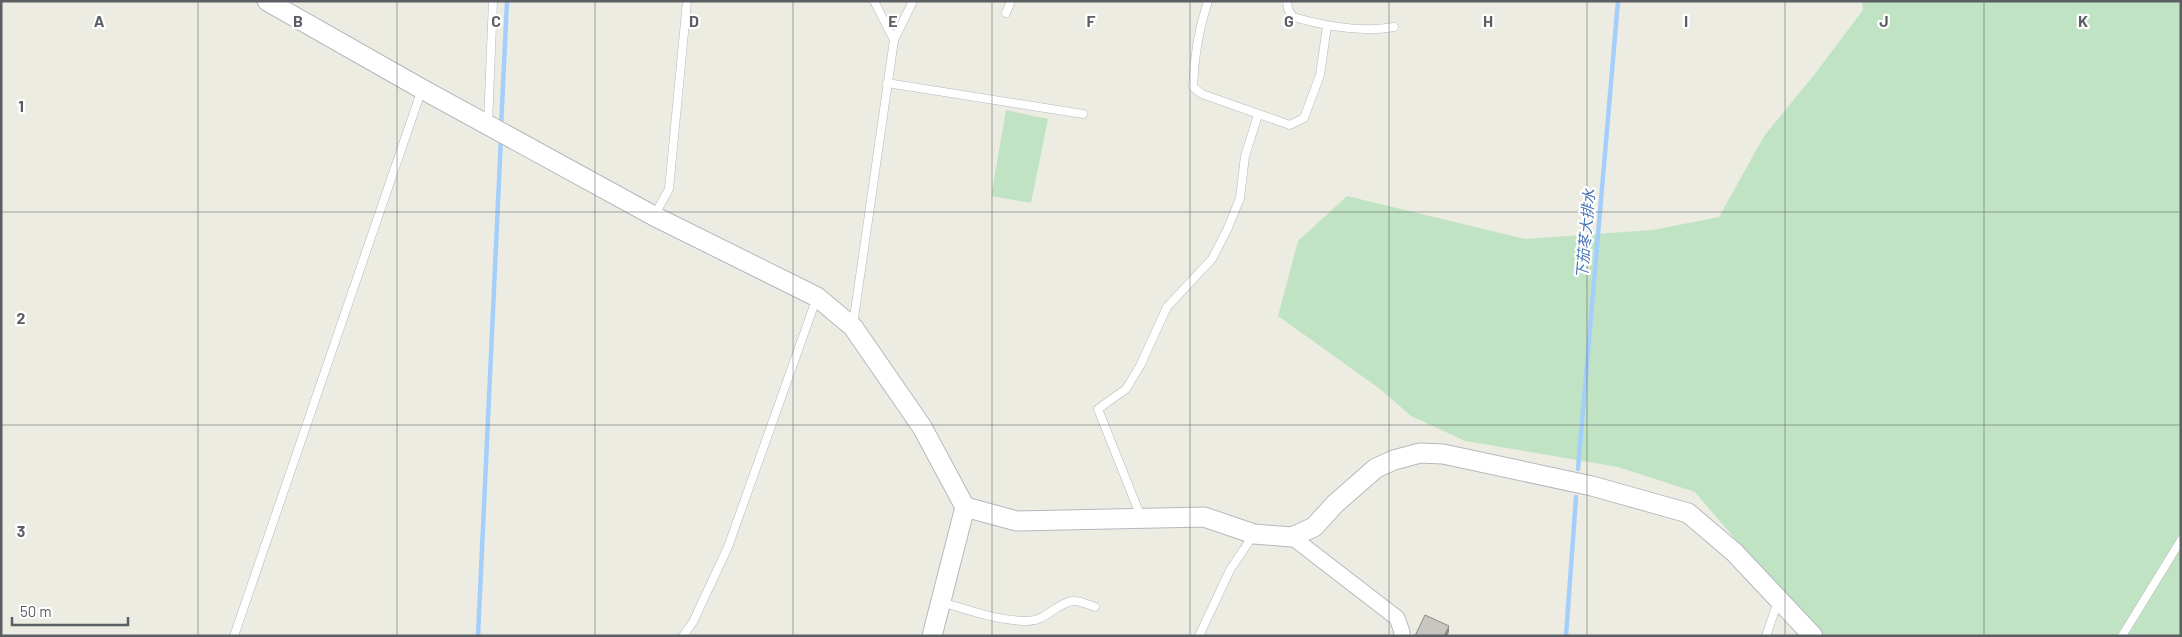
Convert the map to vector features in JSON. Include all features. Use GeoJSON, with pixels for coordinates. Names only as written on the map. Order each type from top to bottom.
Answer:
{"type":"FeatureCollection","features":[{"type":"Feature","properties":{"kind":"street"},"geometry":{"type":"LineString","coordinates":[[267,1],[422,90],[654,216],[817,297],[853,327],[922,426],[965,506],[939,602],[932,636]]}},
{"type":"Feature","properties":{"kind":"street"},"geometry":{"type":"LineString","coordinates":[[965,506],[1017,521],[1204,517],[1254,534],[1292,537],[1314,527],[1335,504],[1376,468],[1394,460],[1420,453],[1443,454],[1592,486],[1688,513],[1734,552],[1778,601],[1813,636]]}},
{"type":"Feature","properties":{"kind":"street"},"geometry":{"type":"LineString","coordinates":[[1292,537],[1397,618],[1402,632],[1401,636]]}},
{"type":"Feature","properties":{"kind":"lane"},"geometry":{"type":"LineString","coordinates":[[488,125],[493,1]]}},
{"type":"Feature","properties":{"kind":"lane"},"geometry":{"type":"LineString","coordinates":[[654,216],[669,189],[687,1]]}},
{"type":"Feature","properties":{"kind":"lane"},"geometry":{"type":"LineString","coordinates":[[874,1],[894,40]]}},
{"type":"Feature","properties":{"kind":"lane"},"geometry":{"type":"LineString","coordinates":[[853,327],[894,40],[912,1]]}},
{"type":"Feature","properties":{"kind":"lane"},"geometry":{"type":"LineString","coordinates":[[1006,13],[1011,1]]}},
{"type":"Feature","properties":{"kind":"lane"},"geometry":{"type":"LineString","coordinates":[[1208,1],[1194,55],[1193,87],[1202,94],[1290,125],[1304,118],[1320,75],[1327,26]]}},
{"type":"Feature","properties":{"kind":"lane"},"geometry":{"type":"LineString","coordinates":[[1287,1],[1288,9],[1293,17],[1327,26],[1394,27]]}},
{"type":"Feature","properties":{"kind":"lane"},"geometry":{"type":"LineString","coordinates":[[887,83],[1083,114]]}},
{"type":"Feature","properties":{"kind":"lane"},"geometry":{"type":"LineString","coordinates":[[234,636],[422,90]]}},
{"type":"Feature","properties":{"kind":"lane"},"geometry":{"type":"LineString","coordinates":[[1142,519],[1098,409],[1126,389],[1140,366],[1167,307],[1212,259],[1228,230],[1240,198],[1245,156],[1258,115]]}},
{"type":"Feature","properties":{"kind":"lane"},"geometry":{"type":"LineString","coordinates":[[683,636],[693,622],[728,547],[817,297]]}},
{"type":"Feature","properties":{"kind":"lane"},"geometry":{"type":"LineString","coordinates":[[1199,636],[1230,570],[1254,534]]}},
{"type":"Feature","properties":{"kind":"lane"},"geometry":{"type":"LineString","coordinates":[[2122,636],[2181,540]]}},
{"type":"Feature","properties":{"kind":"lane"},"geometry":{"type":"LineString","coordinates":[[939,602],[989,616],[1029,621],[1044,617],[1062,604],[1074,600],[1095,608]]}},
{"type":"Feature","properties":{"kind":"lane"},"geometry":{"type":"LineString","coordinates":[[1766,636],[1778,601]]}},
{"type":"Feature","properties":{"kind":"green space"},"geometry":{"type":"Polygon","coordinates":[[[1862,1],[2181,1],[2181,636],[1818,636],[1695,492],[1618,467],[1465,441],[1411,416],[1380,389],[1278,316],[1298,241],[1347,196],[1525,239],[1653,230],[1719,217],[1764,136],[1814,75],[1863,10],[1862,1]]]}},
{"type":"Feature","properties":{"kind":"green space"},"geometry":{"type":"Polygon","coordinates":[[[1006,110],[1048,119],[1031,203],[991,196],[1006,110]]]}},
{"type":"Feature","properties":{"kind":"building"},"geometry":{"type":"Polygon","coordinates":[[[1425,615],[1449,626],[1444,636],[1415,636],[1425,615]]]}},
{"type":"Feature","properties":{"kind":"waterway"},"geometry":{"type":"LineString","coordinates":[[501,127],[507,1]]}},
{"type":"Feature","properties":{"kind":"waterway","name":"下茄苳大排水"},"geometry":{"type":"LineString","coordinates":[[1578,469],[1618,1]]}},
{"type":"Feature","properties":{"kind":"waterway"},"geometry":{"type":"LineString","coordinates":[[478,636],[501,137]]}},
{"type":"Feature","properties":{"kind":"waterway","name":"下茄苳大排水"},"geometry":{"type":"LineString","coordinates":[[1566,636],[1576,497]]}}]}
